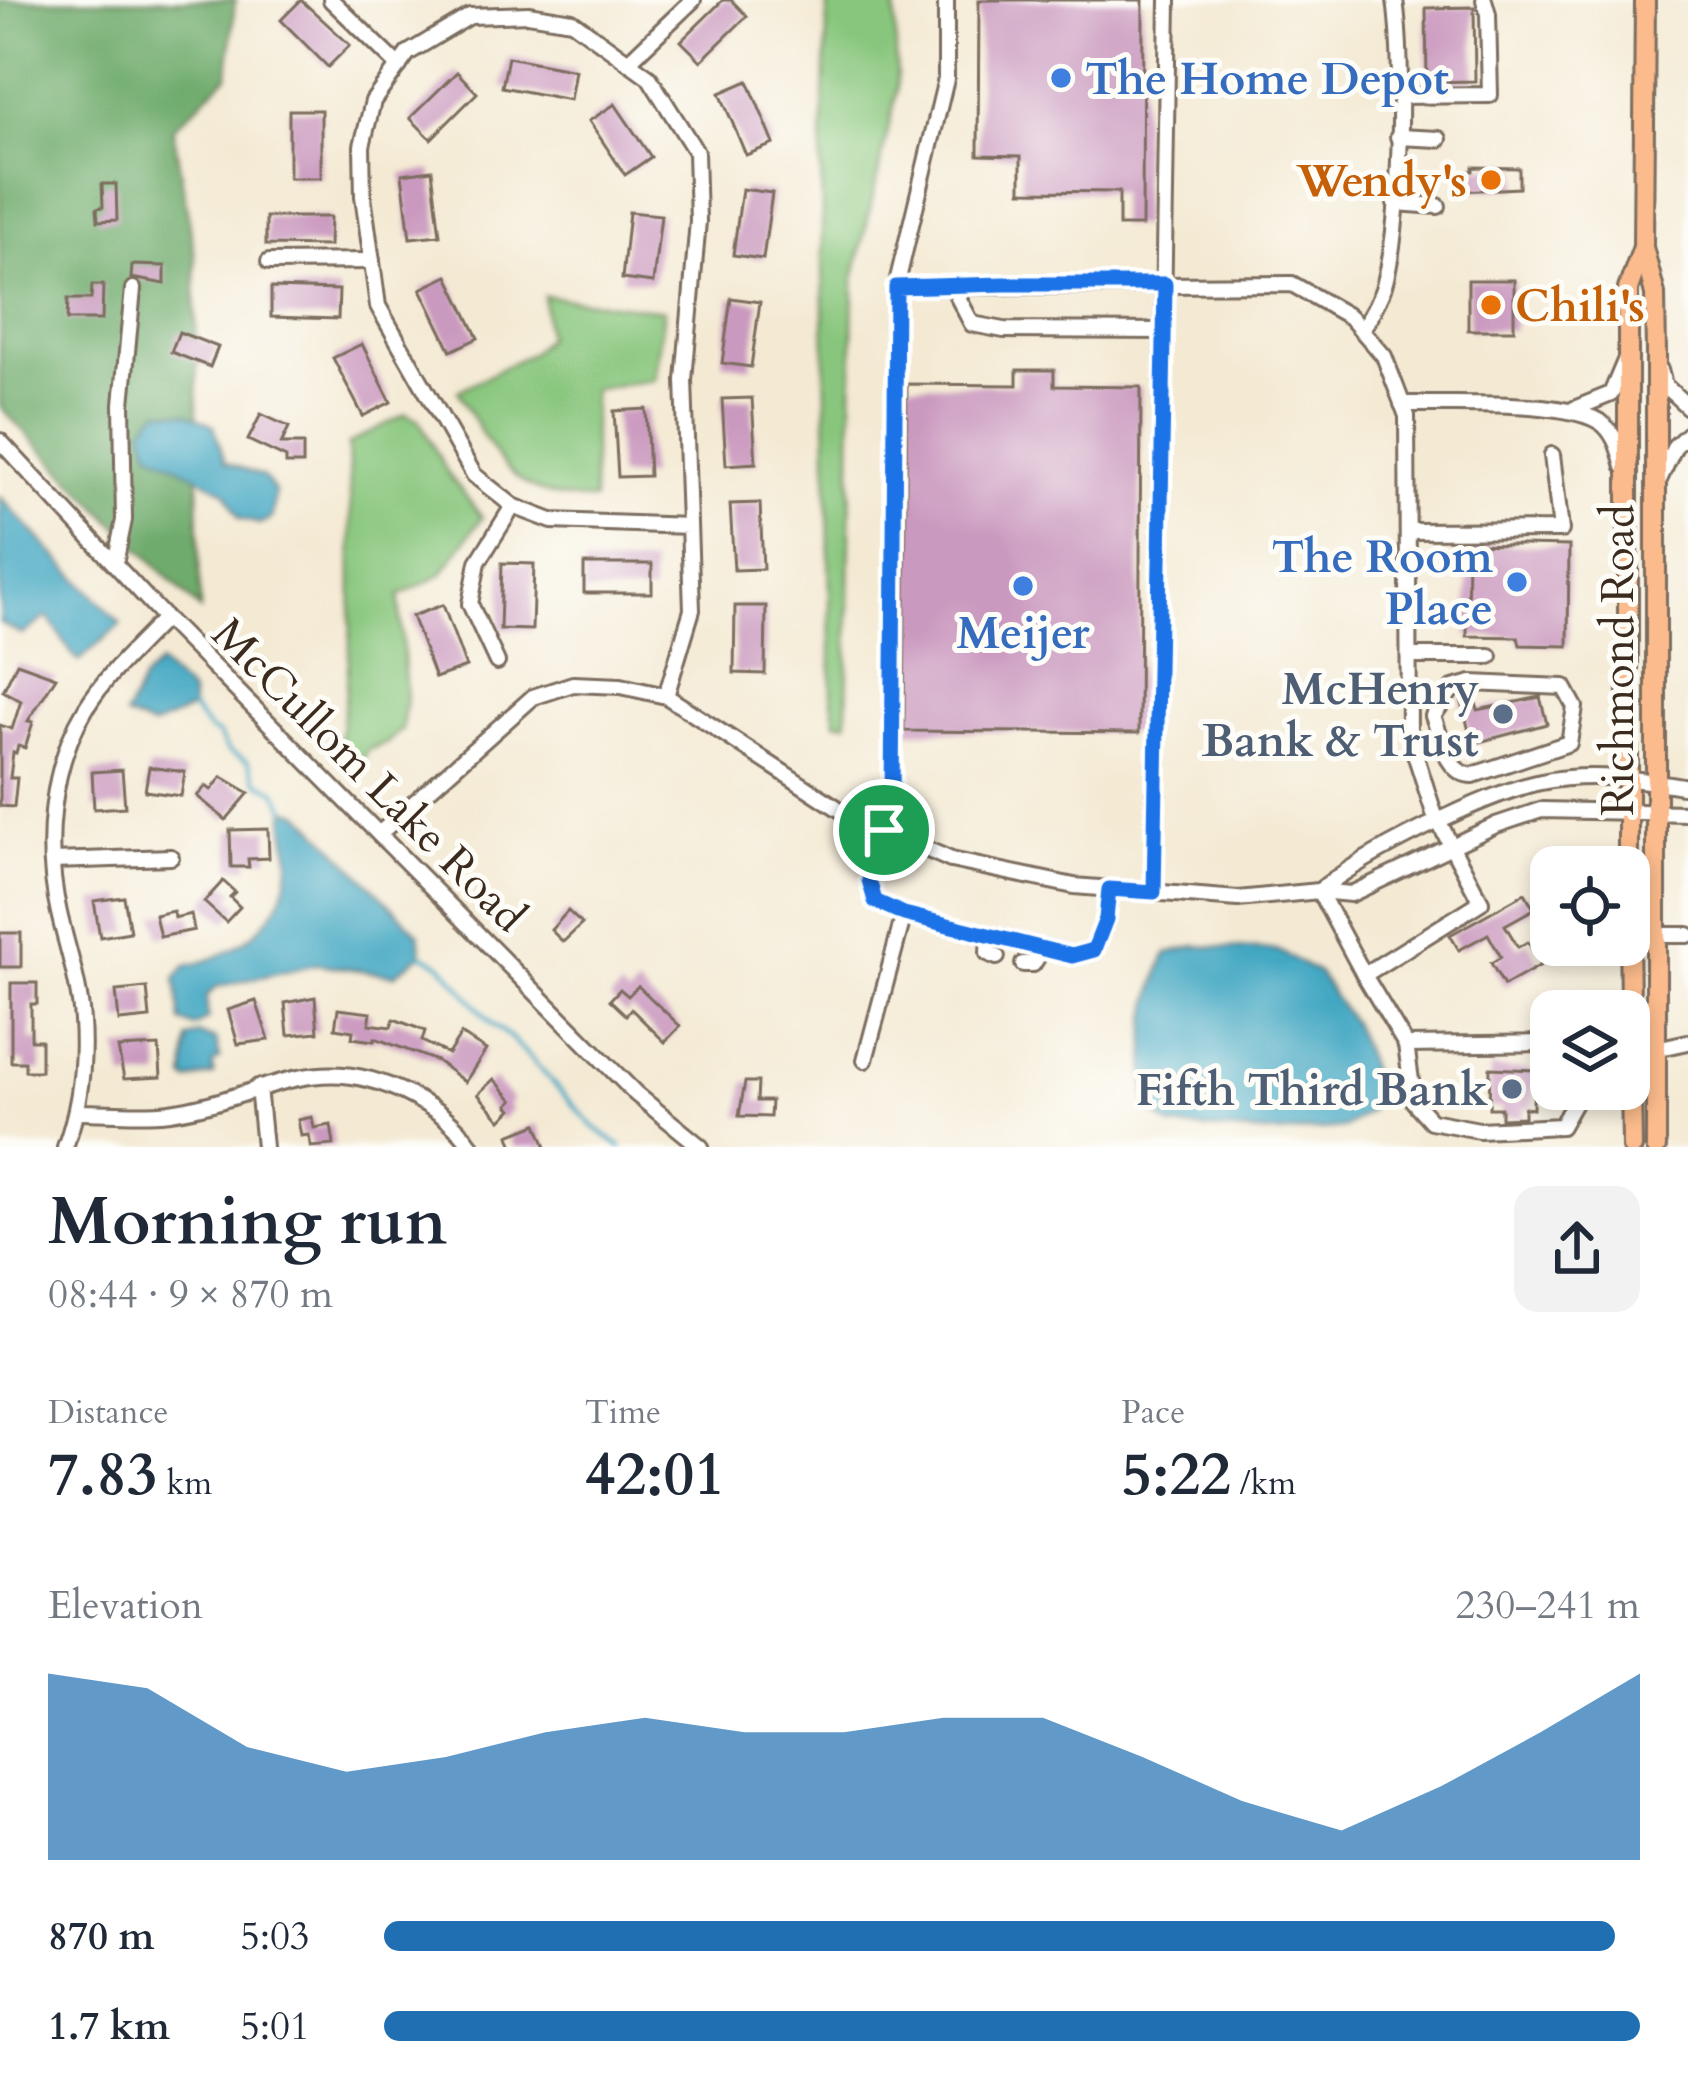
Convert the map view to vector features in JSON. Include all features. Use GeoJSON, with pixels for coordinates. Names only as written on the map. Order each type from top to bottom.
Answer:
{"type":"FeatureCollection","features":[{"type":"Feature","properties":{"kind":"main road","name":"Richmond Road"},"geometry":{"type":"LineString","coordinates":[[1645,0],[1643,247],[1655,294],[1656,352],[1656,1147]]}},
{"type":"Feature","properties":{"kind":"main road","name":"Richmond Road"},"geometry":{"type":"LineString","coordinates":[[1628,846],[1628,289],[1643,247]]}},
{"type":"Feature","properties":{"kind":"main road"},"geometry":{"type":"LineString","coordinates":[[1629,966],[1632,1147]]}},
{"type":"Feature","properties":{"kind":"street"},"geometry":{"type":"LineString","coordinates":[[331,0],[399,66]]}},
{"type":"Feature","properties":{"kind":"street"},"geometry":{"type":"LineString","coordinates":[[628,62],[693,0]]}},
{"type":"Feature","properties":{"kind":"street"},"geometry":{"type":"LineString","coordinates":[[946,0],[946,79],[896,287],[892,799],[869,880],[875,901],[904,914],[1072,956],[1094,950],[1106,919],[1109,889]]}},
{"type":"Feature","properties":{"kind":"street"},"geometry":{"type":"LineString","coordinates":[[1154,892],[1168,0]]}},
{"type":"Feature","properties":{"kind":"street"},"geometry":{"type":"LineString","coordinates":[[1362,331],[1383,288],[1395,202],[1395,0]]}},
{"type":"Feature","properties":{"kind":"street"},"geometry":{"type":"LineString","coordinates":[[1397,96],[1490,95],[1484,0]]}},
{"type":"Feature","properties":{"kind":"street"},"geometry":{"type":"LineString","coordinates":[[666,696],[692,610],[685,380],[698,221],[696,152],[649,77],[572,21],[528,14],[470,16],[408,53],[373,101],[362,146],[378,306],[473,475],[513,506],[552,521],[689,526]]}},
{"type":"Feature","properties":{"kind":"street"},"geometry":{"type":"LineString","coordinates":[[1398,137],[1439,139]]}},
{"type":"Feature","properties":{"kind":"street"},"geometry":{"type":"LineString","coordinates":[[1395,202],[1438,206]]}},
{"type":"Feature","properties":{"kind":"street"},"geometry":{"type":"LineString","coordinates":[[269,262],[372,261]]}},
{"type":"Feature","properties":{"kind":"street"},"geometry":{"type":"LineString","coordinates":[[896,287],[1292,284],[1350,317],[1384,356],[1407,416],[1409,735],[1439,823],[1481,902],[1364,975]]}},
{"type":"Feature","properties":{"kind":"street"},"geometry":{"type":"LineString","coordinates":[[952,286],[971,324],[1004,330],[1164,331]]}},
{"type":"Feature","properties":{"kind":"street"},"geometry":{"type":"LineString","coordinates":[[115,564],[124,520],[122,404],[133,289]]}},
{"type":"Feature","properties":{"kind":"street"},"geometry":{"type":"LineString","coordinates":[[1402,404],[1574,409],[1611,394],[1629,350]]}},
{"type":"Feature","properties":{"kind":"street"},"geometry":{"type":"LineString","coordinates":[[1656,352],[1664,386],[1688,407]]}},
{"type":"Feature","properties":{"kind":"street"},"geometry":{"type":"LineString","coordinates":[[1574,409],[1604,425],[1616,442],[1629,482]]}},
{"type":"Feature","properties":{"kind":"street"},"geometry":{"type":"LineString","coordinates":[[1657,484],[1675,446],[1688,434]]}},
{"type":"Feature","properties":{"kind":"street","name":"McCullom Lake Road"},"geometry":{"type":"LineString","coordinates":[[0,441],[165,619],[637,1094],[700,1147]]}},
{"type":"Feature","properties":{"kind":"street"},"geometry":{"type":"LineString","coordinates":[[1408,531],[1561,530],[1552,455]]}},
{"type":"Feature","properties":{"kind":"street"},"geometry":{"type":"LineString","coordinates":[[497,662],[470,604],[478,562],[513,506]]}},
{"type":"Feature","properties":{"kind":"street"},"geometry":{"type":"LineString","coordinates":[[65,1147],[78,1112],[82,1016],[58,907],[53,803],[64,757],[84,711],[106,680],[165,619]]}},
{"type":"Feature","properties":{"kind":"street"},"geometry":{"type":"LineString","coordinates":[[1408,656],[1490,656]]}},
{"type":"Feature","properties":{"kind":"street"},"geometry":{"type":"LineString","coordinates":[[380,834],[533,698],[573,684],[621,686],[666,696],[845,813],[951,860],[1074,886],[1238,898],[1319,891],[1351,894],[1452,845],[1541,810],[1688,813]]}},
{"type":"Feature","properties":{"kind":"street"},"geometry":{"type":"LineString","coordinates":[[1555,684],[1572,694],[1576,721],[1563,748],[1466,776],[1452,768],[1433,716],[1442,700],[1459,686],[1555,684]]}},
{"type":"Feature","properties":{"kind":"street"},"geometry":{"type":"LineString","coordinates":[[1409,717],[1433,716]]}},
{"type":"Feature","properties":{"kind":"street"},"geometry":{"type":"LineString","coordinates":[[1319,891],[1346,869],[1439,823],[1542,781],[1656,782],[1688,787]]}},
{"type":"Feature","properties":{"kind":"street"},"geometry":{"type":"LineString","coordinates":[[53,861],[171,857]]}},
{"type":"Feature","properties":{"kind":"street"},"geometry":{"type":"LineString","coordinates":[[1319,891],[1406,1045],[1414,1102],[1431,1120],[1479,1130],[1561,1126],[1570,1110]]}},
{"type":"Feature","properties":{"kind":"street"},"geometry":{"type":"LineString","coordinates":[[866,1060],[904,914]]}},
{"type":"Feature","properties":{"kind":"street"},"geometry":{"type":"LineString","coordinates":[[989,935],[988,953],[997,956]]}},
{"type":"Feature","properties":{"kind":"street"},"geometry":{"type":"LineString","coordinates":[[1656,935],[1688,935]]}},
{"type":"Feature","properties":{"kind":"street"},"geometry":{"type":"LineString","coordinates":[[1023,964],[1033,964],[1043,948]]}},
{"type":"Feature","properties":{"kind":"street"},"geometry":{"type":"LineString","coordinates":[[1406,1045],[1530,1042]]}},
{"type":"Feature","properties":{"kind":"street"},"geometry":{"type":"LineString","coordinates":[[1656,1049],[1688,1042]]}},
{"type":"Feature","properties":{"kind":"street"},"geometry":{"type":"LineString","coordinates":[[78,1112],[170,1112],[316,1073],[351,1075],[386,1083],[451,1120],[472,1147]]}},
{"type":"Feature","properties":{"kind":"street"},"geometry":{"type":"LineString","coordinates":[[258,1087],[264,1147]]}},
{"type":"Feature","properties":{"kind":"green space"},"geometry":{"type":"Polygon","coordinates":[[[0,0],[235,0],[228,75],[173,129],[195,256],[200,610],[0,407],[0,0]]]}},
{"type":"Feature","properties":{"kind":"green space"},"geometry":{"type":"Polygon","coordinates":[[[828,0],[895,0],[897,91],[854,279],[847,722],[836,722],[832,701],[821,166],[828,0]]]}},
{"type":"Feature","properties":{"kind":"green space"},"geometry":{"type":"Polygon","coordinates":[[[544,296],[664,310],[654,380],[593,389],[593,500],[565,498],[524,483],[495,454],[458,391],[531,353],[546,338],[544,296]]]}},
{"type":"Feature","properties":{"kind":"green space"},"geometry":{"type":"Polygon","coordinates":[[[406,414],[419,420],[448,474],[482,517],[441,575],[399,596],[406,697],[402,729],[387,743],[368,750],[358,769],[338,747],[350,634],[348,444],[406,414]]]}},
{"type":"Feature","properties":{"kind":"water"},"geometry":{"type":"Polygon","coordinates":[[[159,410],[187,413],[214,426],[225,462],[264,477],[275,492],[272,518],[259,524],[239,518],[226,492],[150,451],[143,428],[159,410]]]}},
{"type":"Feature","properties":{"kind":"water"},"geometry":{"type":"Polygon","coordinates":[[[0,497],[121,624],[79,661],[47,617],[22,635],[0,623],[0,497]]]}},
{"type":"Feature","properties":{"kind":"water"},"geometry":{"type":"Polygon","coordinates":[[[159,664],[191,694],[192,709],[152,727],[125,717],[143,680],[159,664]]]}},
{"type":"Feature","properties":{"kind":"water"},"geometry":{"type":"Polygon","coordinates":[[[286,809],[301,813],[419,934],[422,954],[394,975],[317,964],[216,987],[206,997],[208,1018],[195,1027],[181,1022],[176,978],[185,966],[242,943],[271,915],[281,897],[289,856],[286,809]]]}},
{"type":"Feature","properties":{"kind":"water"},"geometry":{"type":"Polygon","coordinates":[[[1195,946],[1277,950],[1318,973],[1354,1026],[1372,1073],[1370,1110],[1344,1128],[1279,1134],[1171,1127],[1149,1109],[1146,1049],[1159,971],[1167,953],[1195,946]]]}},
{"type":"Feature","properties":{"kind":"water"},"geometry":{"type":"Polygon","coordinates":[[[198,1034],[216,1040],[220,1058],[213,1063],[213,1075],[188,1081],[188,1039],[198,1034]]]}},
{"type":"Feature","properties":{"kind":"building"},"geometry":{"type":"Polygon","coordinates":[[[301,0],[350,45],[328,67],[281,20],[301,0]]]}},
{"type":"Feature","properties":{"kind":"building"},"geometry":{"type":"Polygon","coordinates":[[[723,0],[731,0],[747,16],[701,61],[681,41],[723,0]]]}},
{"type":"Feature","properties":{"kind":"building","name":"The Home Depot"},"geometry":{"type":"Polygon","coordinates":[[[979,0],[1143,0],[1142,226],[1119,226],[1119,192],[1021,191],[1021,156],[978,155],[979,0]]]}},
{"type":"Feature","properties":{"kind":"building"},"geometry":{"type":"Polygon","coordinates":[[[1474,7],[1475,81],[1427,82],[1426,8],[1474,7]]]}},
{"type":"Feature","properties":{"kind":"building"},"geometry":{"type":"Polygon","coordinates":[[[508,57],[575,70],[570,100],[502,87],[508,57]]]}},
{"type":"Feature","properties":{"kind":"building"},"geometry":{"type":"Polygon","coordinates":[[[457,72],[477,93],[431,139],[410,118],[457,72]]]}},
{"type":"Feature","properties":{"kind":"building"},"geometry":{"type":"Polygon","coordinates":[[[748,81],[774,144],[746,155],[720,93],[748,81]]]}},
{"type":"Feature","properties":{"kind":"building"},"geometry":{"type":"Polygon","coordinates":[[[615,104],[651,157],[625,175],[589,121],[615,104]]]}},
{"type":"Feature","properties":{"kind":"building"},"geometry":{"type":"Polygon","coordinates":[[[289,110],[321,110],[321,178],[289,178],[289,110]]]}},
{"type":"Feature","properties":{"kind":"building","name":"Wendy's"},"geometry":{"type":"Polygon","coordinates":[[[1473,167],[1519,168],[1519,188],[1462,191],[1462,171],[1473,171],[1473,167]]]}},
{"type":"Feature","properties":{"kind":"building"},"geometry":{"type":"Polygon","coordinates":[[[432,170],[440,235],[410,238],[402,174],[432,170]]]}},
{"type":"Feature","properties":{"kind":"building"},"geometry":{"type":"Polygon","coordinates":[[[102,184],[116,184],[117,220],[98,221],[102,184]]]}},
{"type":"Feature","properties":{"kind":"building"},"geometry":{"type":"Polygon","coordinates":[[[742,189],[772,193],[763,259],[733,255],[742,189]]]}},
{"type":"Feature","properties":{"kind":"building"},"geometry":{"type":"Polygon","coordinates":[[[629,212],[661,215],[653,283],[622,279],[629,212]]]}},
{"type":"Feature","properties":{"kind":"building"},"geometry":{"type":"Polygon","coordinates":[[[266,217],[330,217],[329,246],[266,245],[266,217]]]}},
{"type":"Feature","properties":{"kind":"building"},"geometry":{"type":"Polygon","coordinates":[[[132,265],[165,266],[165,284],[131,278],[132,265]]]}},
{"type":"Feature","properties":{"kind":"building"},"geometry":{"type":"Polygon","coordinates":[[[448,276],[478,338],[451,351],[421,289],[448,276]]]}},
{"type":"Feature","properties":{"kind":"building","name":"Chili's"},"geometry":{"type":"Polygon","coordinates":[[[1468,280],[1514,280],[1514,330],[1468,330],[1468,280]]]}},
{"type":"Feature","properties":{"kind":"building"},"geometry":{"type":"Polygon","coordinates":[[[92,285],[103,285],[102,320],[67,320],[68,299],[91,299],[92,285]]]}},
{"type":"Feature","properties":{"kind":"building"},"geometry":{"type":"Polygon","coordinates":[[[271,288],[339,290],[338,319],[271,317],[271,288]]]}},
{"type":"Feature","properties":{"kind":"building"},"geometry":{"type":"Polygon","coordinates":[[[731,298],[760,302],[751,367],[722,363],[731,298]]]}},
{"type":"Feature","properties":{"kind":"building"},"geometry":{"type":"Polygon","coordinates":[[[179,332],[218,347],[210,367],[171,352],[179,332]]]}},
{"type":"Feature","properties":{"kind":"building"},"geometry":{"type":"Polygon","coordinates":[[[362,344],[391,402],[363,416],[333,358],[362,344]]]}},
{"type":"Feature","properties":{"kind":"building","name":"Meijer"},"geometry":{"type":"Polygon","coordinates":[[[1017,370],[1054,370],[1054,386],[1141,387],[1139,733],[904,731],[907,384],[1017,385],[1017,370]]]}},
{"type":"Feature","properties":{"kind":"building"},"geometry":{"type":"Polygon","coordinates":[[[752,398],[756,463],[726,465],[722,399],[752,398]]]}},
{"type":"Feature","properties":{"kind":"building"},"geometry":{"type":"Polygon","coordinates":[[[646,409],[649,476],[618,477],[614,411],[646,409]]]}},
{"type":"Feature","properties":{"kind":"building"},"geometry":{"type":"Polygon","coordinates":[[[261,414],[289,427],[281,444],[303,444],[303,464],[286,464],[286,458],[248,440],[261,414]]]}},
{"type":"Feature","properties":{"kind":"building"},"geometry":{"type":"Polygon","coordinates":[[[760,503],[763,569],[734,570],[730,504],[760,503]]]}},
{"type":"Feature","properties":{"kind":"building"},"geometry":{"type":"Polygon","coordinates":[[[1468,544],[1569,546],[1568,646],[1520,645],[1518,637],[1467,636],[1468,544]]]}},
{"type":"Feature","properties":{"kind":"building"},"geometry":{"type":"Polygon","coordinates":[[[502,563],[534,564],[532,630],[500,629],[502,563]]]}},
{"type":"Feature","properties":{"kind":"building"},"geometry":{"type":"Polygon","coordinates":[[[584,564],[652,564],[652,593],[584,593],[584,564]]]}},
{"type":"Feature","properties":{"kind":"building"},"geometry":{"type":"Polygon","coordinates":[[[443,605],[466,667],[435,678],[412,616],[443,605]]]}},
{"type":"Feature","properties":{"kind":"building"},"geometry":{"type":"Polygon","coordinates":[[[735,606],[766,606],[765,674],[734,673],[735,606]]]}},
{"type":"Feature","properties":{"kind":"building"},"geometry":{"type":"Polygon","coordinates":[[[17,663],[56,677],[28,721],[33,722],[25,748],[18,746],[13,752],[14,807],[0,806],[0,725],[12,729],[21,701],[3,691],[17,663]]]}},
{"type":"Feature","properties":{"kind":"building"},"geometry":{"type":"Polygon","coordinates":[[[1473,694],[1478,710],[1540,697],[1547,724],[1472,744],[1461,698],[1473,694]]]}},
{"type":"Feature","properties":{"kind":"building"},"geometry":{"type":"Polygon","coordinates":[[[149,767],[185,772],[181,796],[145,791],[149,767]]]}},
{"type":"Feature","properties":{"kind":"building"},"geometry":{"type":"Polygon","coordinates":[[[122,770],[125,807],[94,809],[92,772],[122,770]]]}},
{"type":"Feature","properties":{"kind":"building"},"geometry":{"type":"Polygon","coordinates":[[[222,777],[249,793],[226,820],[197,796],[206,786],[211,790],[222,777]]]}},
{"type":"Feature","properties":{"kind":"building"},"geometry":{"type":"Polygon","coordinates":[[[268,829],[269,858],[248,859],[249,867],[231,867],[230,830],[268,829]]]}},
{"type":"Feature","properties":{"kind":"building"},"geometry":{"type":"Polygon","coordinates":[[[223,881],[235,892],[230,897],[240,907],[226,922],[204,902],[223,881]]]}},
{"type":"Feature","properties":{"kind":"building"},"geometry":{"type":"Polygon","coordinates":[[[1525,893],[1530,911],[1505,925],[1518,947],[1528,942],[1530,966],[1539,966],[1504,986],[1491,963],[1501,957],[1488,934],[1459,950],[1450,935],[1525,893]]]}},
{"type":"Feature","properties":{"kind":"building"},"geometry":{"type":"Polygon","coordinates":[[[124,897],[130,932],[100,937],[94,901],[124,897]]]}},
{"type":"Feature","properties":{"kind":"building"},"geometry":{"type":"Polygon","coordinates":[[[173,911],[174,918],[191,914],[194,930],[160,937],[155,915],[173,911]]]}},
{"type":"Feature","properties":{"kind":"building"},"geometry":{"type":"Polygon","coordinates":[[[568,911],[582,924],[563,942],[551,930],[568,911]]]}},
{"type":"Feature","properties":{"kind":"building"},"geometry":{"type":"Polygon","coordinates":[[[0,933],[21,933],[21,967],[0,967],[0,933]]]}},
{"type":"Feature","properties":{"kind":"building"},"geometry":{"type":"Polygon","coordinates":[[[11,983],[37,983],[37,1004],[31,1004],[31,1040],[41,1040],[41,1071],[25,1071],[25,1062],[11,1062],[11,983]]]}},
{"type":"Feature","properties":{"kind":"building"},"geometry":{"type":"Polygon","coordinates":[[[638,986],[680,1026],[665,1042],[631,1009],[626,1015],[610,1000],[620,989],[628,996],[638,986]]]}},
{"type":"Feature","properties":{"kind":"building"},"geometry":{"type":"Polygon","coordinates":[[[147,988],[150,1018],[119,1021],[116,991],[147,988]]]}},
{"type":"Feature","properties":{"kind":"building"},"geometry":{"type":"Polygon","coordinates":[[[315,997],[318,1032],[288,1035],[285,1003],[315,997]]]}},
{"type":"Feature","properties":{"kind":"building"},"geometry":{"type":"Polygon","coordinates":[[[256,1001],[269,1040],[238,1044],[228,1010],[256,1001]]]}},
{"type":"Feature","properties":{"kind":"building"},"geometry":{"type":"Polygon","coordinates":[[[338,1009],[371,1013],[369,1024],[391,1027],[394,1019],[425,1031],[422,1041],[448,1054],[461,1034],[486,1050],[465,1082],[437,1061],[375,1038],[352,1038],[353,1031],[335,1028],[338,1009]]]}},
{"type":"Feature","properties":{"kind":"building"},"geometry":{"type":"Polygon","coordinates":[[[159,1046],[161,1077],[124,1079],[118,1048],[159,1046]]]}},
{"type":"Feature","properties":{"kind":"building","name":"Fifth Third Bank"},"geometry":{"type":"Polygon","coordinates":[[[1490,1068],[1530,1070],[1530,1109],[1524,1108],[1524,1117],[1501,1118],[1501,1108],[1489,1108],[1490,1068]]]}},
{"type":"Feature","properties":{"kind":"building"},"geometry":{"type":"Polygon","coordinates":[[[494,1079],[513,1100],[508,1105],[512,1109],[501,1120],[478,1094],[494,1079]]]}},
{"type":"Feature","properties":{"kind":"building"},"geometry":{"type":"Polygon","coordinates":[[[745,1082],[758,1082],[757,1101],[771,1101],[770,1117],[739,1116],[745,1082]]]}},
{"type":"Feature","properties":{"kind":"building"},"geometry":{"type":"Polygon","coordinates":[[[312,1117],[314,1128],[331,1125],[334,1145],[311,1147],[309,1135],[301,1136],[298,1120],[312,1117]]]}},
{"type":"Feature","properties":{"kind":"building"},"geometry":{"type":"Polygon","coordinates":[[[537,1124],[546,1147],[513,1147],[509,1135],[537,1124]]]}},
{"type":"Feature","properties":{"kind":"waterway"},"geometry":{"type":"LineString","coordinates":[[192,709],[228,751],[248,761],[257,781],[276,791],[286,809]]}},
{"type":"Feature","properties":{"kind":"waterway"},"geometry":{"type":"LineString","coordinates":[[422,954],[442,965],[493,1025],[511,1038],[594,1127],[621,1147]]}},
{"type":"Feature","properties":{"kind":"place","name":"The Home Depot"},"geometry":{"type":"Point","coordinates":[1061,78]}},
{"type":"Feature","properties":{"kind":"place","name":"Wendy's"},"geometry":{"type":"Point","coordinates":[1491,180]}},
{"type":"Feature","properties":{"kind":"place","name":"Chili's"},"geometry":{"type":"Point","coordinates":[1491,305]}},
{"type":"Feature","properties":{"kind":"place","name":"The Room Place"},"geometry":{"type":"Point","coordinates":[1517,582]}},
{"type":"Feature","properties":{"kind":"place","name":"Meijer"},"geometry":{"type":"Point","coordinates":[1023,586]}},
{"type":"Feature","properties":{"kind":"place","name":"McHenry Bank & Trust"},"geometry":{"type":"Point","coordinates":[1503,714]}},
{"type":"Feature","properties":{"kind":"place","name":"Fifth Third Bank"},"geometry":{"type":"Point","coordinates":[1512,1089]}},
{"type":"Feature","properties":{"kind":"route"},"geometry":{"type":"LineString","coordinates":[[1165,284],[1154,892],[1109,889],[1106,919],[1094,950],[1072,956],[904,914],[875,901],[869,880],[884,830],[892,799],[896,287],[1165,284]]}}]}
